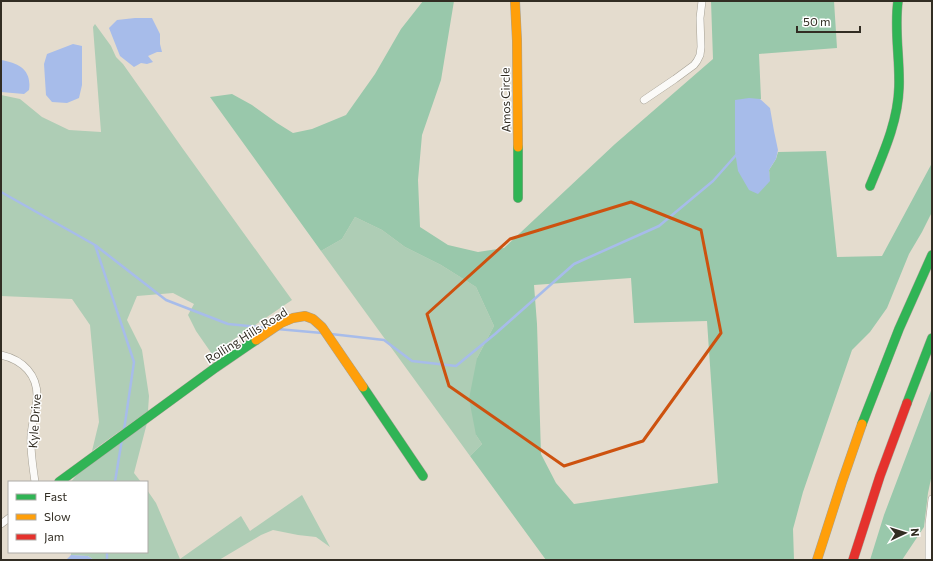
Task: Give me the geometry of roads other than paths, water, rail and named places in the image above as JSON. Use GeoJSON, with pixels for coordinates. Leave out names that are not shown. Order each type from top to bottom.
{"type":"FeatureCollection","features":[{"type":"Feature","properties":{"kind":"main road","name":"Amos Circle"},"geometry":{"type":"LineString","coordinates":[[515,1],[517,41],[518,198]]}},
{"type":"Feature","properties":{"kind":"main road"},"geometry":{"type":"LineString","coordinates":[[870,186],[892,130],[898,101],[899,73],[896,12],[898,1]]}},
{"type":"Feature","properties":{"kind":"main road"},"geometry":{"type":"LineString","coordinates":[[817,560],[861,425],[896,336],[932,255]]}},
{"type":"Feature","properties":{"kind":"main road","name":"Rolling Hills Road"},"geometry":{"type":"LineString","coordinates":[[60,481],[221,364],[281,323],[291,318],[300,316],[313,319],[320,326],[343,357],[423,476]]}},
{"type":"Feature","properties":{"kind":"main road"},"geometry":{"type":"LineString","coordinates":[[853,560],[863,523],[900,418],[932,338]]}},
{"type":"Feature","properties":{"kind":"street"},"geometry":{"type":"LineString","coordinates":[[644,100],[675,79],[697,61],[700,55],[701,47],[700,18],[702,1]]}},
{"type":"Feature","properties":{"kind":"street","name":"Kyle Drive"},"geometry":{"type":"LineString","coordinates":[[1,355],[8,356],[22,363],[29,370],[35,383],[37,398],[31,435],[31,452],[36,481]]}},
{"type":"Feature","properties":{"kind":"street"},"geometry":{"type":"LineString","coordinates":[[929,560],[929,524],[932,499]]}},
{"type":"Feature","properties":{"kind":"water"},"geometry":{"type":"Polygon","coordinates":[[[152,18],[160,34],[162,52],[157,52],[148,56],[153,62],[147,64],[141,63],[134,67],[120,56],[109,28],[117,20],[152,18]]]}},
{"type":"Feature","properties":{"kind":"water"},"geometry":{"type":"Polygon","coordinates":[[[73,44],[82,46],[82,85],[79,98],[67,103],[52,102],[46,95],[44,64],[47,54],[73,44]]]}},
{"type":"Feature","properties":{"kind":"water"},"geometry":{"type":"Polygon","coordinates":[[[1,60],[19,66],[26,73],[28,77],[29,90],[24,94],[1,92],[1,60]]]}},
{"type":"Feature","properties":{"kind":"water"},"geometry":{"type":"Polygon","coordinates":[[[749,98],[760,99],[770,108],[778,150],[776,159],[769,170],[770,181],[758,194],[749,190],[738,171],[735,151],[735,100],[749,98]]]}},
{"type":"Feature","properties":{"kind":"water"},"geometry":{"type":"Polygon","coordinates":[[[71,555],[88,556],[94,560],[66,560],[71,555]]]}},
{"type":"Feature","properties":{"kind":"waterway"},"geometry":{"type":"LineString","coordinates":[[331,334],[384,340],[412,361],[456,366],[495,334],[574,264],[659,226],[713,181],[737,154]]}},
{"type":"Feature","properties":{"kind":"waterway"},"geometry":{"type":"LineString","coordinates":[[1,192],[95,245],[134,362],[124,430]]}},
{"type":"Feature","properties":{"kind":"waterway"},"geometry":{"type":"LineString","coordinates":[[95,245],[166,300],[228,324],[268,328]]}},
{"type":"Feature","properties":{"kind":"waterway"},"geometry":{"type":"LineString","coordinates":[[277,329],[322,333]]}},
{"type":"Feature","properties":{"kind":"waterway"},"geometry":{"type":"LineString","coordinates":[[115,481],[122,439]]}},
{"type":"Feature","properties":{"kind":"waterway"},"geometry":{"type":"LineString","coordinates":[[107,553],[107,560]]}}]}
